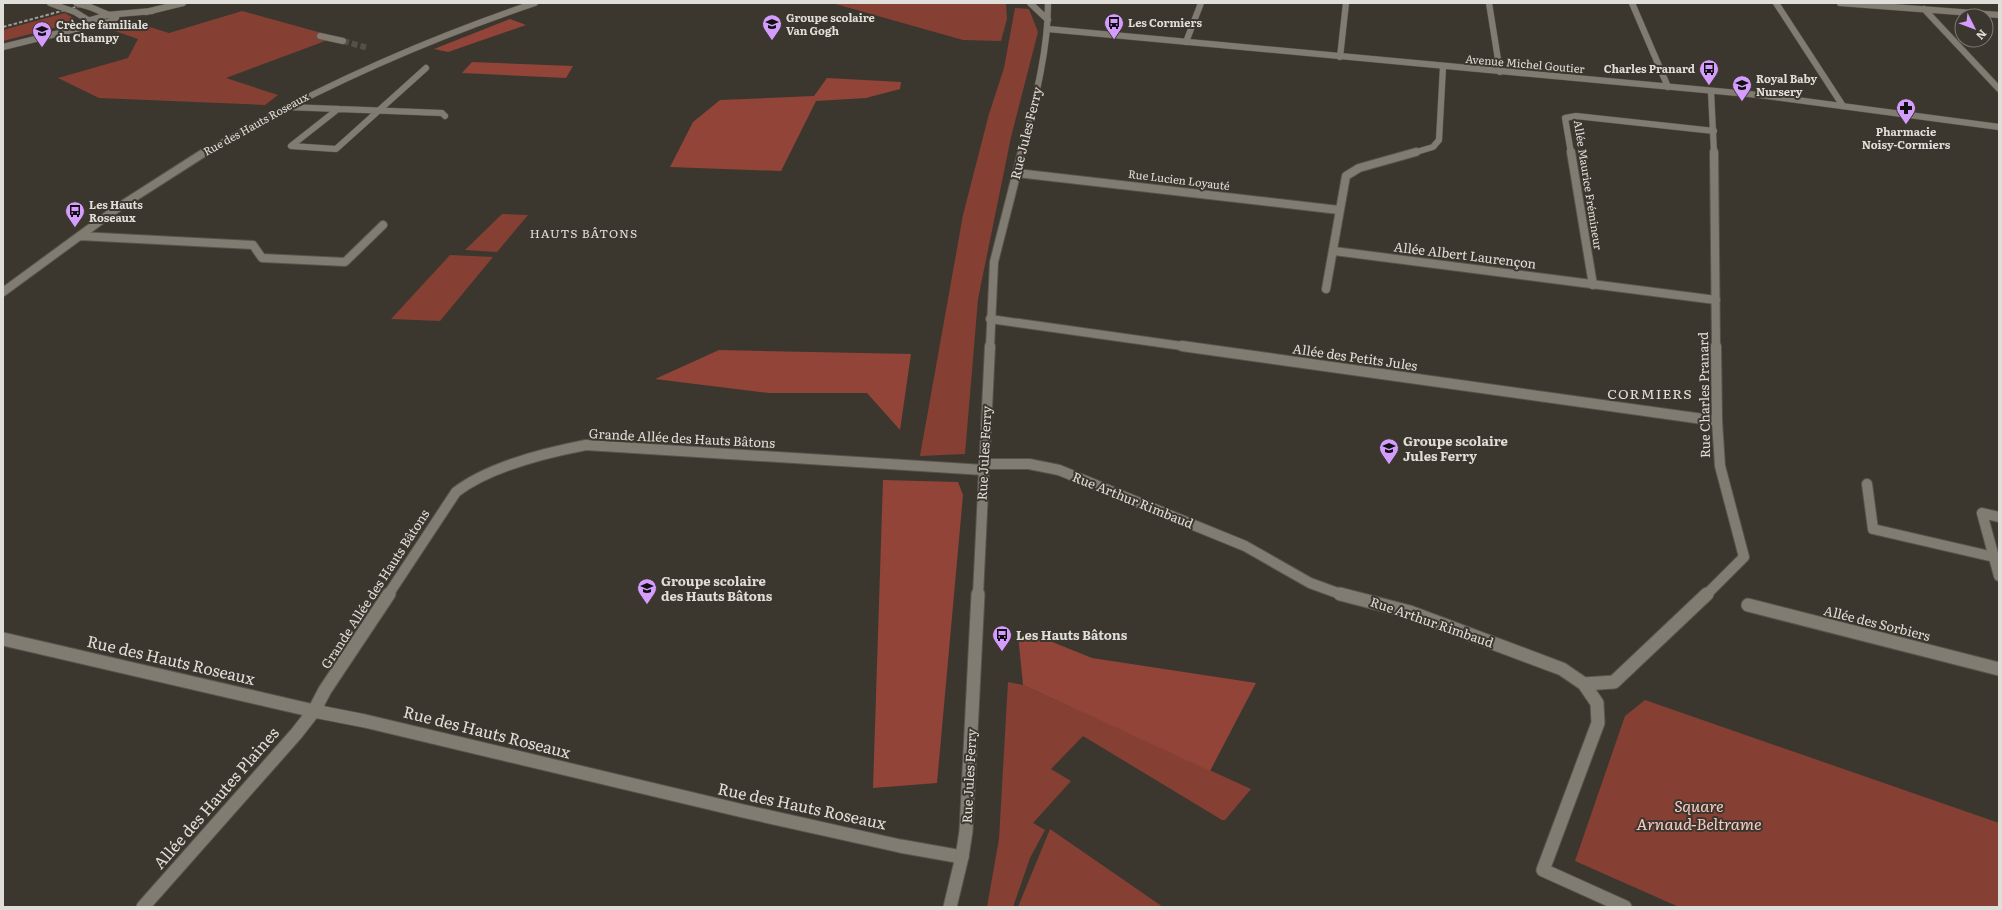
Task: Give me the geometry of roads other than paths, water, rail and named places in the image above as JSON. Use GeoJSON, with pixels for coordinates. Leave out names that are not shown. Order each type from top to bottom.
{"type":"FeatureCollection","features":[{"type":"Feature","properties":{"kind":"street"},"geometry":{"type":"LineString","coordinates":[[50,3],[76,12],[97,24]]}},
{"type":"Feature","properties":{"kind":"street"},"geometry":{"type":"LineString","coordinates":[[76,3],[90,7],[111,17]]}},
{"type":"Feature","properties":{"kind":"street"},"geometry":{"type":"LineString","coordinates":[[3,44],[53,32],[88,20],[152,11],[183,3]]}},
{"type":"Feature","properties":{"kind":"street","name":"Rue des Hauts Roseaux"},"geometry":{"type":"LineString","coordinates":[[3,292],[139,193],[190,160],[285,106],[395,55],[496,16],[535,3]]}},
{"type":"Feature","properties":{"kind":"street"},"geometry":{"type":"LineString","coordinates":[[1030,3],[1048,25]]}},
{"type":"Feature","properties":{"kind":"street","name":"Rue Jules Ferry"},"geometry":{"type":"LineString","coordinates":[[950,907],[962,857],[966,831],[994,262],[1039,82],[1048,25],[1048,3]]}},
{"type":"Feature","properties":{"kind":"street"},"geometry":{"type":"LineString","coordinates":[[1186,42],[1201,3]]}},
{"type":"Feature","properties":{"kind":"street"},"geometry":{"type":"LineString","coordinates":[[1340,57],[1346,3]]}},
{"type":"Feature","properties":{"kind":"street"},"geometry":{"type":"LineString","coordinates":[[1489,3],[1500,72]]}},
{"type":"Feature","properties":{"kind":"street"},"geometry":{"type":"LineString","coordinates":[[1632,3],[1668,87]]}},
{"type":"Feature","properties":{"kind":"street"},"geometry":{"type":"LineString","coordinates":[[1776,3],[1843,106]]}},
{"type":"Feature","properties":{"kind":"street"},"geometry":{"type":"LineString","coordinates":[[1840,3],[1999,15]]}},
{"type":"Feature","properties":{"kind":"street"},"geometry":{"type":"LineString","coordinates":[[1924,9],[1999,89]]}},
{"type":"Feature","properties":{"kind":"street"},"geometry":{"type":"LineString","coordinates":[[3,47],[97,24],[111,17]]}},
{"type":"Feature","properties":{"kind":"street","name":"Avenue Michel Goutier"},"geometry":{"type":"LineString","coordinates":[[1048,25],[1186,42],[1443,67],[1711,90],[1999,127]]}},
{"type":"Feature","properties":{"kind":"street"},"geometry":{"type":"LineString","coordinates":[[320,36],[343,42]]}},
{"type":"Feature","properties":{"kind":"street"},"geometry":{"type":"LineString","coordinates":[[1326,289],[1334,251],[1339,210],[1346,176],[1360,168],[1433,147],[1439,140],[1443,67]]}},
{"type":"Feature","properties":{"kind":"street"},"geometry":{"type":"LineString","coordinates":[[338,109],[291,146],[336,148],[380,111],[426,68]]}},
{"type":"Feature","properties":{"kind":"street","name":"Rue Charles Pranard"},"geometry":{"type":"LineString","coordinates":[[1584,684],[1614,682],[1668,632],[1744,557],[1720,466],[1717,421],[1714,131],[1711,90]]}},
{"type":"Feature","properties":{"kind":"street"},"geometry":{"type":"LineString","coordinates":[[285,106],[442,114],[445,116]]}},
{"type":"Feature","properties":{"kind":"street","name":"Allée Maurice Frémineur"},"geometry":{"type":"LineString","coordinates":[[1593,285],[1565,118],[1576,116],[1714,131]]}},
{"type":"Feature","properties":{"kind":"street","name":"Rue Lucien Loyauté"},"geometry":{"type":"LineString","coordinates":[[1017,173],[1339,210]]}},
{"type":"Feature","properties":{"kind":"street"},"geometry":{"type":"LineString","coordinates":[[80,236],[253,245],[262,258],[345,262],[383,225]]}},
{"type":"Feature","properties":{"kind":"street","name":"Allée Albert Laurençon"},"geometry":{"type":"LineString","coordinates":[[1334,251],[1716,300]]}},
{"type":"Feature","properties":{"kind":"street","name":"Allée des Petits Jules"},"geometry":{"type":"LineString","coordinates":[[990,319],[1717,421]]}},
{"type":"Feature","properties":{"kind":"street","name":"Grande Allée des Hauts Bâtons"},"geometry":{"type":"LineString","coordinates":[[314,711],[325,690],[456,492],[464,486],[481,478],[530,459],[565,448],[586,445],[984,467]]}},
{"type":"Feature","properties":{"kind":"street","name":"Rue Arthur Rimbaud"},"geometry":{"type":"LineString","coordinates":[[984,467],[1029,464],[1059,470],[1245,546],[1278,566],[1310,582],[1341,594],[1410,612],[1562,669],[1584,684],[1597,703],[1598,723],[1543,870],[1625,907]]}},
{"type":"Feature","properties":{"kind":"street"},"geometry":{"type":"LineString","coordinates":[[1867,484],[1873,529],[1994,557]]}},
{"type":"Feature","properties":{"kind":"street"},"geometry":{"type":"LineString","coordinates":[[1999,517],[1982,513],[1999,576]]}},
{"type":"Feature","properties":{"kind":"street","name":"Allée des Sorbiers"},"geometry":{"type":"LineString","coordinates":[[1748,605],[1999,669]]}},
{"type":"Feature","properties":{"kind":"street","name":"Rue des Hauts Roseaux"},"geometry":{"type":"LineString","coordinates":[[3,639],[314,711],[366,721],[750,813],[888,843],[916,851],[962,857]]}},
{"type":"Feature","properties":{"kind":"street","name":"Allée des Hautes Plaines"},"geometry":{"type":"LineString","coordinates":[[143,907],[252,785],[314,711]]}},
{"type":"Feature","properties":{"kind":"tunnel"},"geometry":{"type":"LineString","coordinates":[[343,41],[368,48]]}},
{"type":"Feature","properties":{"kind":"railway"},"geometry":{"type":"LineString","coordinates":[[3,27],[91,3]]}},
{"type":"Feature","properties":{"kind":"place","name":"Les Cormiers"},"geometry":{"type":"Point","coordinates":[1114,40]}},
{"type":"Feature","properties":{"kind":"place","name":"Groupe scolaire Van Gogh"},"geometry":{"type":"Point","coordinates":[772,41]}},
{"type":"Feature","properties":{"kind":"place","name":"Crèche familiale du Champy"},"geometry":{"type":"Point","coordinates":[42,48]}},
{"type":"Feature","properties":{"kind":"place","name":"Charles Pranard"},"geometry":{"type":"Point","coordinates":[1709,86]}},
{"type":"Feature","properties":{"kind":"place","name":"Royal Baby Nursery"},"geometry":{"type":"Point","coordinates":[1742,102]}},
{"type":"Feature","properties":{"kind":"place","name":"Pharmacie Noisy-Cormiers"},"geometry":{"type":"Point","coordinates":[1906,125]}},
{"type":"Feature","properties":{"kind":"place","name":"Les Hauts Roseaux"},"geometry":{"type":"Point","coordinates":[75,228]}},
{"type":"Feature","properties":{"kind":"place","name":"Groupe scolaire Jules Ferry"},"geometry":{"type":"Point","coordinates":[1389,465]}},
{"type":"Feature","properties":{"kind":"place","name":"Groupe scolaire des Hauts Bâtons"},"geometry":{"type":"Point","coordinates":[647,605]}},
{"type":"Feature","properties":{"kind":"place","name":"Les Hauts Bâtons"},"geometry":{"type":"Point","coordinates":[1002,652]}},
{"type":"Feature","properties":{"kind":"district","name":"HAUTS BÂTONS"},"geometry":{"type":"Point","coordinates":[584,234]}},
{"type":"Feature","properties":{"kind":"district","name":"CORMIERS"},"geometry":{"type":"Point","coordinates":[1650,394]}},
{"type":"Feature","properties":{"kind":"park label","name":"Square Arnaud-Beltrame"},"geometry":{"type":"Point","coordinates":[1699,815]}}]}
